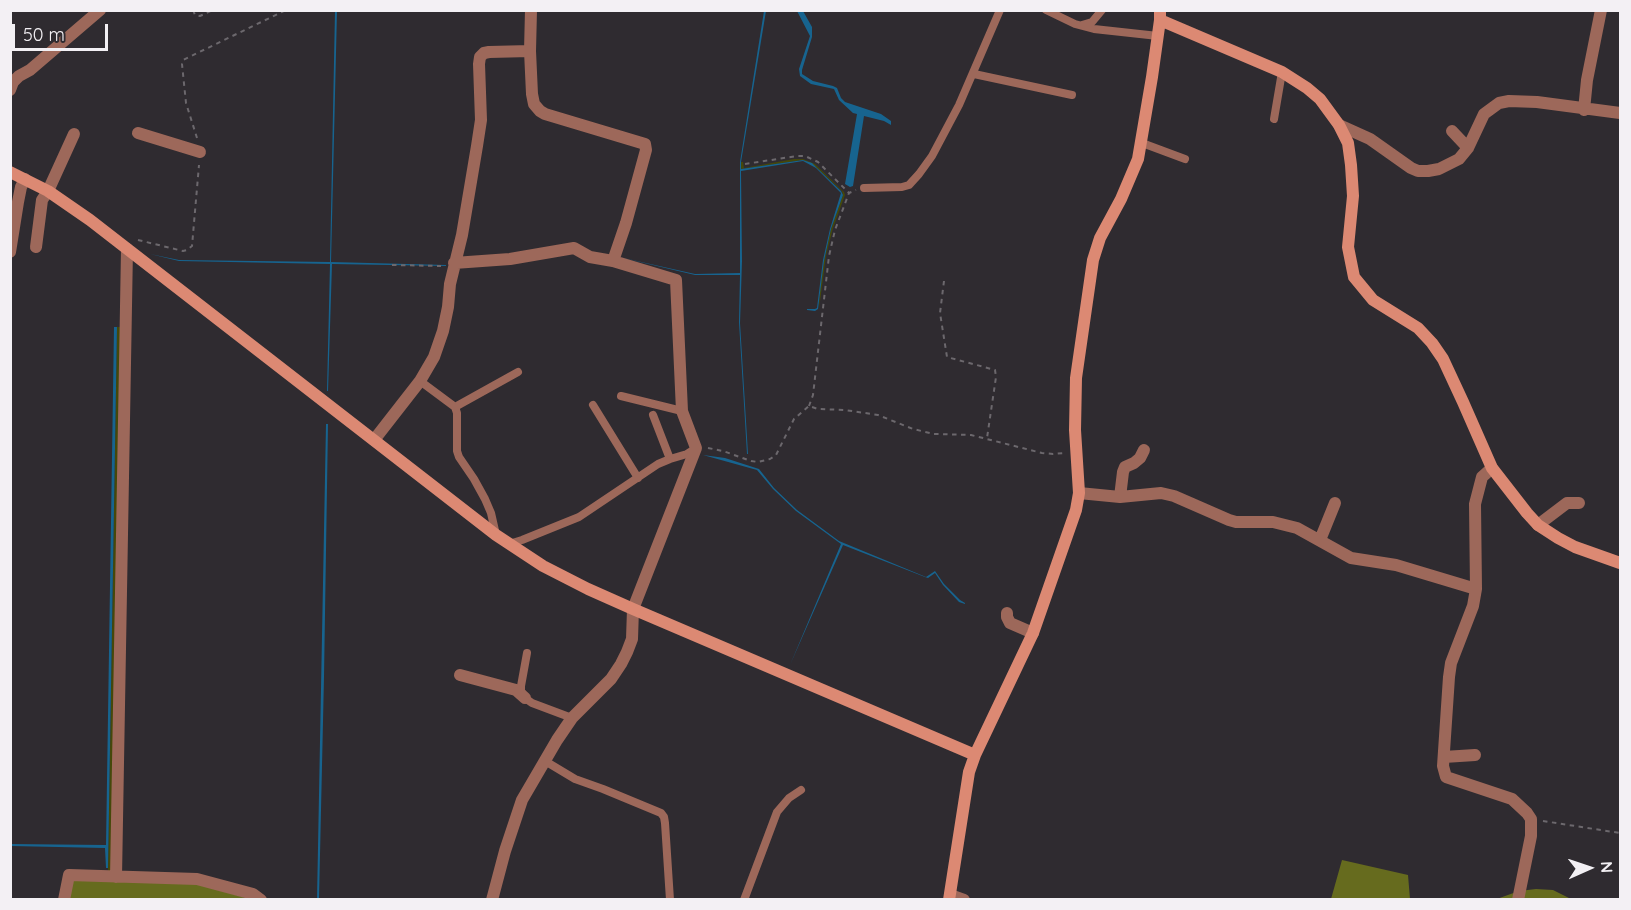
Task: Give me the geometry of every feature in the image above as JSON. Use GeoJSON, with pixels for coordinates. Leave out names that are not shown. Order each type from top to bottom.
{"type":"FeatureCollection","features":[{"type":"Feature","properties":{"kind":"street"},"geometry":{"type":"LineString","coordinates":[[10,90],[13,82],[19,76],[30,70],[100,10]]}},
{"type":"Feature","properties":{"kind":"street"},"geometry":{"type":"LineString","coordinates":[[531,10],[530,51],[534,104],[544,114],[645,144],[646,150],[613,261]]}},
{"type":"Feature","properties":{"kind":"street"},"geometry":{"type":"LineString","coordinates":[[1584,110],[1587,80],[1601,10]]}},
{"type":"Feature","properties":{"kind":"street"},"geometry":{"type":"LineString","coordinates":[[964,900],[949,897],[966,786],[975,755],[1033,633],[1071,526],[1079,493],[1075,430],[1076,378],[1093,260],[1100,238],[1138,159],[1160,15],[1282,72],[1320,99],[1339,125],[1348,143],[1353,196],[1348,247],[1354,277],[1374,300],[1418,328],[1438,351],[1492,468],[1538,525],[1575,547],[1620,563]]}},
{"type":"Feature","properties":{"kind":"street"},"geometry":{"type":"LineString","coordinates":[[374,440],[420,381],[434,357],[443,331],[448,307],[450,265],[462,235],[481,120],[480,57],[489,52],[530,51]]}},
{"type":"Feature","properties":{"kind":"street"},"geometry":{"type":"LineString","coordinates":[[1339,125],[1370,139],[1411,168],[1428,171],[1459,159],[1468,148],[1484,114],[1499,103],[1537,102],[1620,113]]}},
{"type":"Feature","properties":{"kind":"street"},"geometry":{"type":"LineString","coordinates":[[1452,131],[1468,148]]}},
{"type":"Feature","properties":{"kind":"street"},"geometry":{"type":"LineString","coordinates":[[138,133],[200,152]]}},
{"type":"Feature","properties":{"kind":"street"},"geometry":{"type":"LineString","coordinates":[[36,247],[42,200],[74,134]]}},
{"type":"Feature","properties":{"kind":"street"},"geometry":{"type":"LineString","coordinates":[[19,176],[48,191],[90,220],[496,535],[543,566],[633,609],[975,755]]}},
{"type":"Feature","properties":{"kind":"street"},"geometry":{"type":"LineString","coordinates":[[10,252],[21,187],[19,176]]}},
{"type":"Feature","properties":{"kind":"street"},"geometry":{"type":"LineString","coordinates":[[450,265],[518,258],[574,248],[591,257],[613,261],[676,280],[682,411],[696,448],[633,609],[632,639],[621,664],[611,679],[572,718],[522,800],[513,821],[492,900]]}},
{"type":"Feature","properties":{"kind":"street"},"geometry":{"type":"LineString","coordinates":[[116,877],[127,249]]}},
{"type":"Feature","properties":{"kind":"street"},"geometry":{"type":"LineString","coordinates":[[1120,497],[1122,472],[1125,467],[1140,458],[1144,450]]}},
{"type":"Feature","properties":{"kind":"street"},"geometry":{"type":"LineString","coordinates":[[1492,468],[1482,477],[1475,504],[1476,589],[1473,606],[1451,663],[1443,766],[1446,777],[1512,799],[1531,819],[1531,836],[1518,900]]}},
{"type":"Feature","properties":{"kind":"street"},"geometry":{"type":"LineString","coordinates":[[1079,493],[1120,497],[1161,493],[1174,496],[1236,522],[1273,522],[1296,528],[1351,558],[1396,565],[1476,589]]}},
{"type":"Feature","properties":{"kind":"street"},"geometry":{"type":"LineString","coordinates":[[1320,540],[1335,502]]}},
{"type":"Feature","properties":{"kind":"street"},"geometry":{"type":"LineString","coordinates":[[1538,525],[1567,503],[1579,503]]}},
{"type":"Feature","properties":{"kind":"street"},"geometry":{"type":"LineString","coordinates":[[1007,613],[1010,623],[1033,633]]}},
{"type":"Feature","properties":{"kind":"street"},"geometry":{"type":"LineString","coordinates":[[460,675],[516,690],[525,698]]}},
{"type":"Feature","properties":{"kind":"street"},"geometry":{"type":"LineString","coordinates":[[1444,757],[1475,755]]}},
{"type":"Feature","properties":{"kind":"street"},"geometry":{"type":"LineString","coordinates":[[64,900],[69,875],[197,879],[253,894],[261,900]]}},
{"type":"Feature","properties":{"kind":"lane"},"geometry":{"type":"LineString","coordinates":[[864,188],[902,187],[912,182],[932,156],[974,74],[1000,10]]}},
{"type":"Feature","properties":{"kind":"lane"},"geometry":{"type":"LineString","coordinates":[[1046,10],[1082,25],[1158,36]]}},
{"type":"Feature","properties":{"kind":"lane"},"geometry":{"type":"LineString","coordinates":[[1082,25],[1092,22],[1102,10]]}},
{"type":"Feature","properties":{"kind":"lane"},"geometry":{"type":"LineString","coordinates":[[1274,119],[1282,72]]}},
{"type":"Feature","properties":{"kind":"lane"},"geometry":{"type":"LineString","coordinates":[[974,74],[1072,95]]}},
{"type":"Feature","properties":{"kind":"lane"},"geometry":{"type":"LineString","coordinates":[[1142,143],[1185,159]]}},
{"type":"Feature","properties":{"kind":"lane"},"geometry":{"type":"LineString","coordinates":[[455,407],[518,372]]}},
{"type":"Feature","properties":{"kind":"lane"},"geometry":{"type":"LineString","coordinates":[[420,381],[455,407],[457,451],[485,499],[496,535]]}},
{"type":"Feature","properties":{"kind":"lane"},"geometry":{"type":"LineString","coordinates":[[621,396],[682,411]]}},
{"type":"Feature","properties":{"kind":"lane"},"geometry":{"type":"LineString","coordinates":[[593,405],[638,478]]}},
{"type":"Feature","properties":{"kind":"lane"},"geometry":{"type":"LineString","coordinates":[[653,415],[670,459]]}},
{"type":"Feature","properties":{"kind":"lane"},"geometry":{"type":"LineString","coordinates":[[509,544],[579,517],[658,464],[687,454],[696,448]]}},
{"type":"Feature","properties":{"kind":"lane"},"geometry":{"type":"LineString","coordinates":[[527,653],[521,686],[525,698],[532,703],[572,718]]}},
{"type":"Feature","properties":{"kind":"lane"},"geometry":{"type":"LineString","coordinates":[[545,761],[575,779],[661,813],[665,823],[670,900]]}},
{"type":"Feature","properties":{"kind":"lane"},"geometry":{"type":"LineString","coordinates":[[744,900],[777,812],[789,798],[801,790]]}},
{"type":"Feature","properties":{"kind":"path"},"geometry":{"type":"LineString","coordinates":[[193,10],[195,15],[200,16],[213,10]]}},
{"type":"Feature","properties":{"kind":"path"},"geometry":{"type":"LineString","coordinates":[[745,164],[805,156],[818,162],[849,193]]}},
{"type":"Feature","properties":{"kind":"path"},"geometry":{"type":"LineString","coordinates":[[696,448],[715,449],[751,461],[770,459],[776,455],[794,419],[809,406],[816,373],[828,262],[836,230],[849,193],[864,188]]}},
{"type":"Feature","properties":{"kind":"path"},"geometry":{"type":"LineString","coordinates":[[393,266],[450,265]]}},
{"type":"Feature","properties":{"kind":"path"},"geometry":{"type":"LineString","coordinates":[[944,281],[940,313],[947,357],[995,370],[987,439]]}},
{"type":"Feature","properties":{"kind":"path"},"geometry":{"type":"LineString","coordinates":[[809,406],[818,409],[878,415],[913,429],[934,434],[971,435],[1047,454],[1077,450]]}},
{"type":"Feature","properties":{"kind":"path"},"geometry":{"type":"LineString","coordinates":[[1531,819],[1620,833]]}},
{"type":"Feature","properties":{"kind":"shaded area"},"geometry":{"type":"Polygon","coordinates":[[[803,159],[815,164],[844,192],[845,195],[826,256],[819,309],[824,261],[831,229],[843,195],[842,191],[817,168],[803,160],[741,169],[741,162],[744,168],[803,159]]]}},
{"type":"Feature","properties":{"kind":"shaded area"},"geometry":{"type":"Polygon","coordinates":[[[117,327],[122,327],[112,870],[108,872],[117,327]]]}},
{"type":"Feature","properties":{"kind":"green space"},"geometry":{"type":"Polygon","coordinates":[[[1342,860],[1408,875],[1410,899],[1331,899],[1342,860]]]}},
{"type":"Feature","properties":{"kind":"green space"},"geometry":{"type":"Polygon","coordinates":[[[71,879],[193,883],[254,900],[68,900],[71,879]]]}},
{"type":"Feature","properties":{"kind":"green space"},"geometry":{"type":"Polygon","coordinates":[[[1553,890],[1571,899],[1494,900],[1519,891],[1553,890]]]}},
{"type":"Feature","properties":{"kind":"water"},"geometry":{"type":"Polygon","coordinates":[[[335,11],[337,11],[331,262],[446,266],[332,264],[327,391],[330,264],[179,261],[150,254],[179,260],[330,262],[335,11]]]}},
{"type":"Feature","properties":{"kind":"water"},"geometry":{"type":"Polygon","coordinates":[[[764,11],[766,11],[741,169],[803,160],[812,163],[843,195],[831,229],[818,309],[807,310],[817,308],[823,260],[830,229],[841,193],[816,168],[803,161],[741,171],[740,323],[747,454],[739,322],[740,275],[695,275],[619,257],[695,274],[740,273],[740,162],[764,11]]]}},
{"type":"Feature","properties":{"kind":"water"},"geometry":{"type":"Polygon","coordinates":[[[797,11],[803,11],[812,27],[812,37],[802,74],[813,81],[837,88],[845,102],[881,114],[891,121],[891,125],[864,116],[853,186],[850,187],[845,184],[857,114],[839,100],[834,89],[811,84],[800,76],[799,69],[810,36],[797,11]]]}},
{"type":"Feature","properties":{"kind":"water"},"geometry":{"type":"Polygon","coordinates":[[[114,327],[117,327],[108,868],[106,868],[105,848],[11,846],[10,844],[106,845],[114,327]]]}},
{"type":"Feature","properties":{"kind":"water"},"geometry":{"type":"Polygon","coordinates":[[[326,424],[328,424],[324,677],[319,899],[317,900],[326,424]]]}},
{"type":"Feature","properties":{"kind":"water"},"geometry":{"type":"Polygon","coordinates":[[[703,455],[725,458],[759,469],[774,488],[797,510],[839,541],[926,577],[935,571],[944,584],[965,604],[959,602],[943,585],[935,573],[928,578],[843,545],[790,665],[841,544],[796,511],[773,489],[757,470],[703,455]]]}}]}
